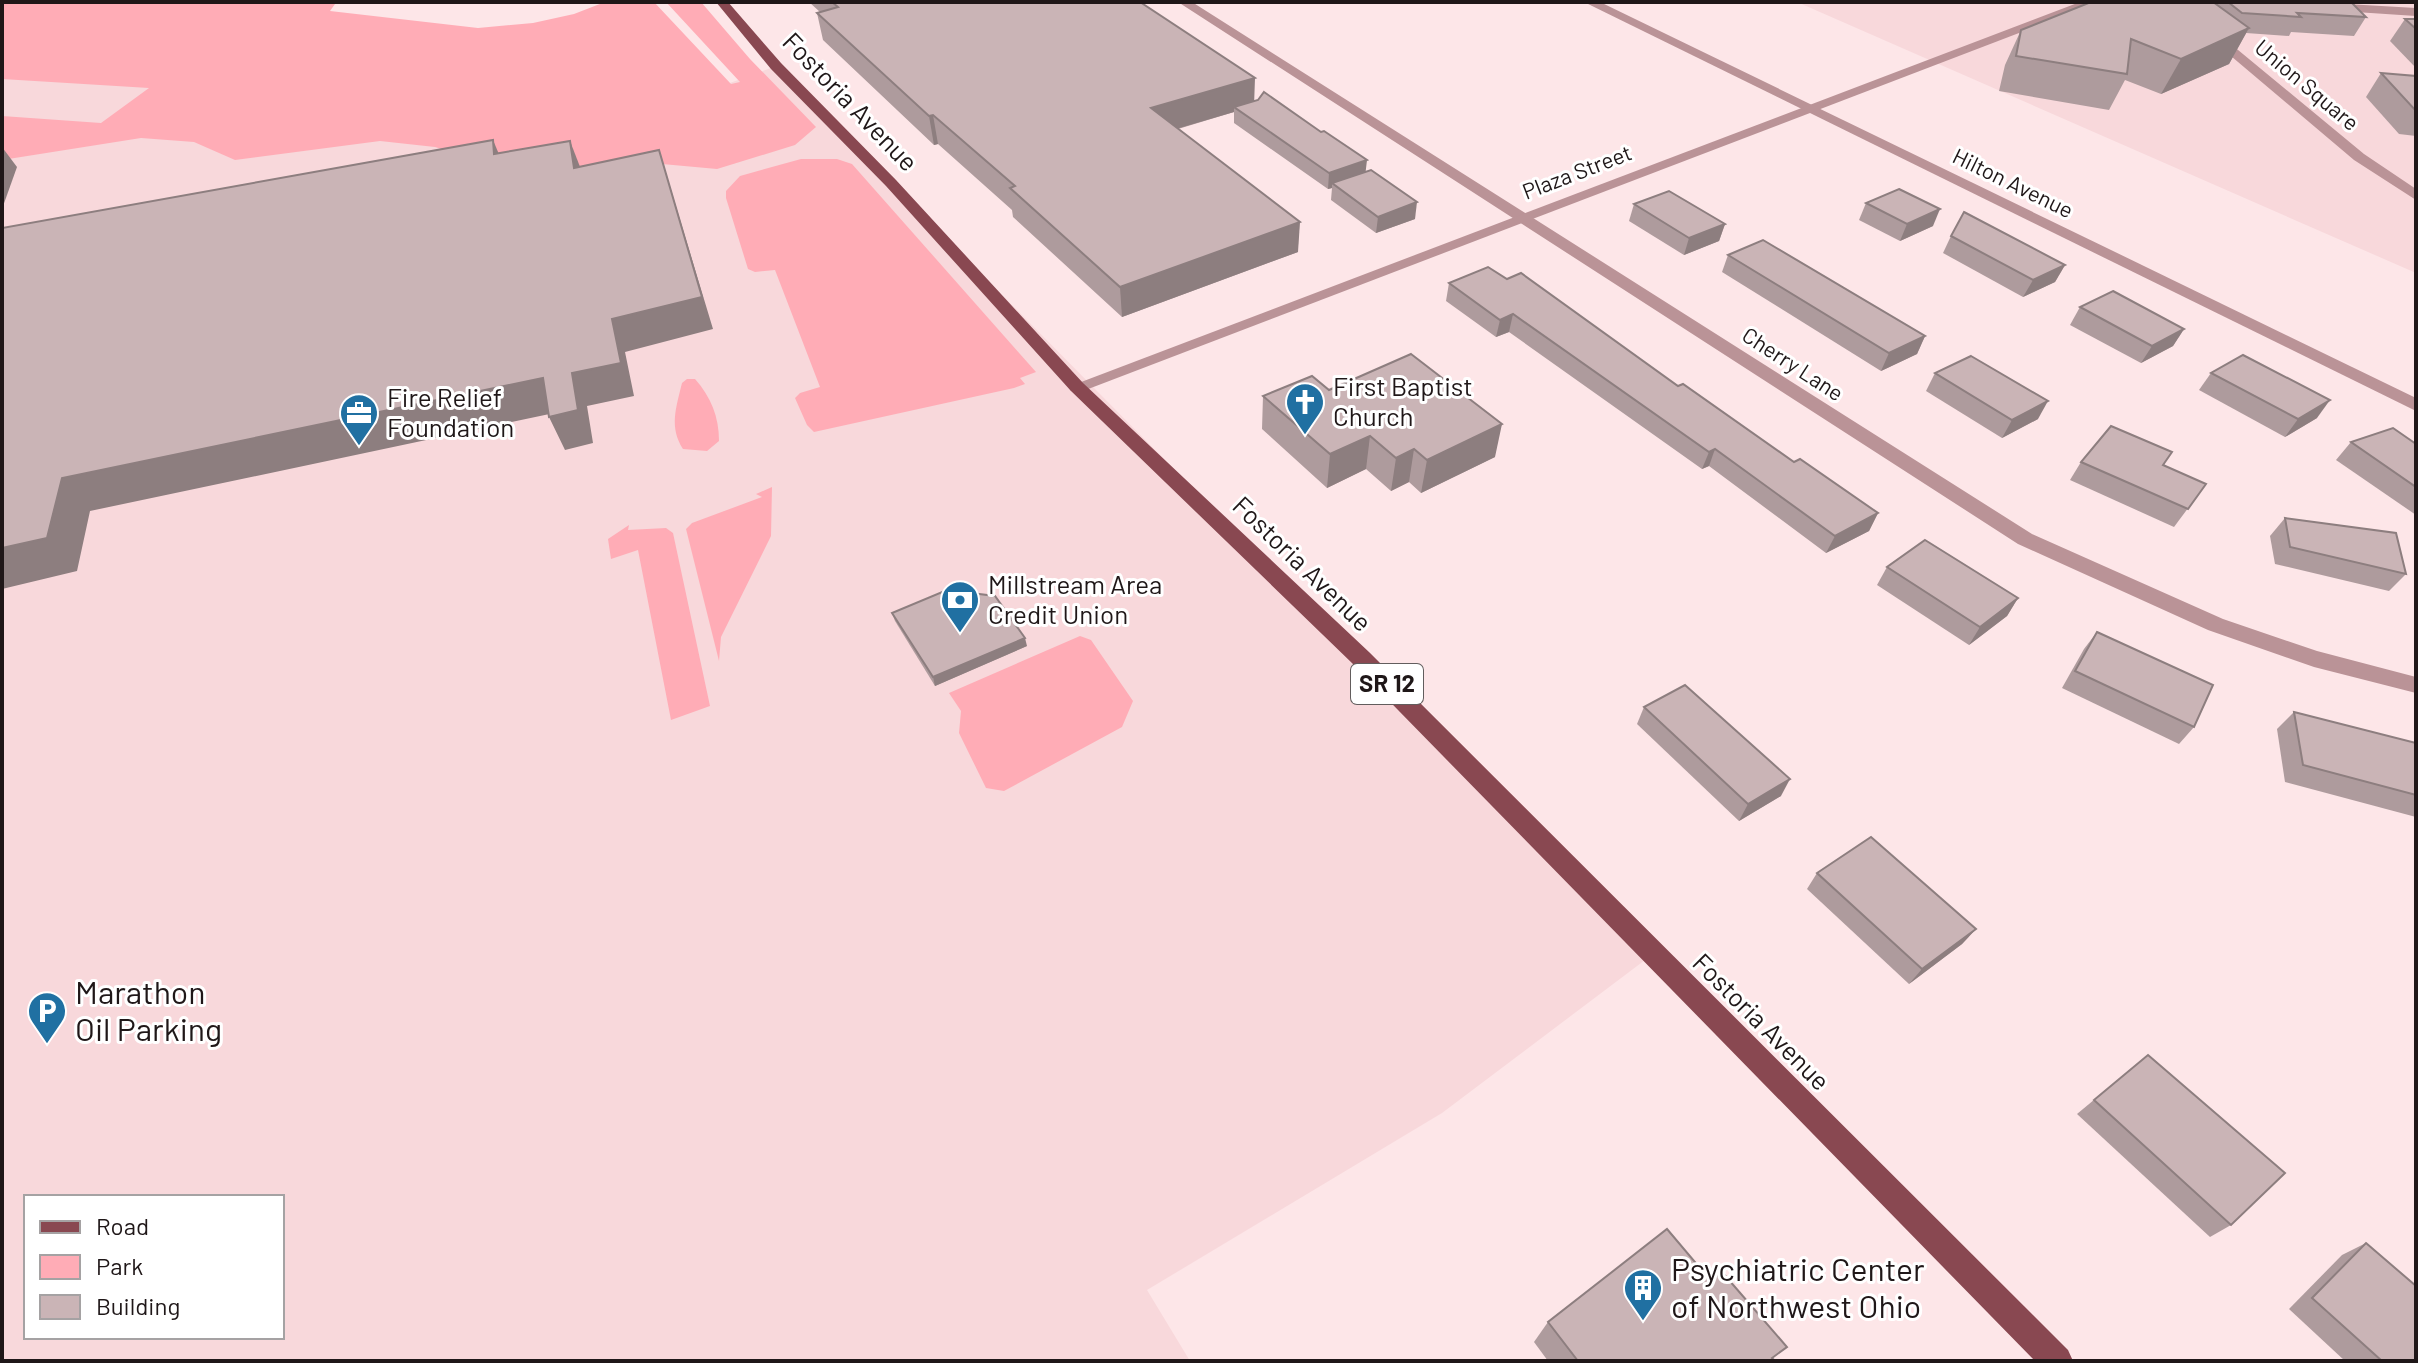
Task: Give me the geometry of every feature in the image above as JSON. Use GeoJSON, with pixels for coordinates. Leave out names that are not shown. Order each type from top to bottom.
{"type":"FeatureCollection","features":[{"type":"Feature","properties":{"kind":"main road","name":"Fostoria Avenue"},"geometry":{"type":"LineString","coordinates":[[722,2],[776,66],[891,183],[1077,387],[1361,658],[2057,1361]]}},
{"type":"Feature","properties":{"kind":"street","name":"Cherry Lane"},"geometry":{"type":"LineString","coordinates":[[1184,2],[2025,539],[2158,603],[2217,626],[2340,666],[2416,685]]}},
{"type":"Feature","properties":{"kind":"street","name":"Hilton Avenue"},"geometry":{"type":"LineString","coordinates":[[1590,2],[2416,405]]}},
{"type":"Feature","properties":{"kind":"street","name":"Plaza Street"},"geometry":{"type":"LineString","coordinates":[[1077,387],[2064,10],[2094,2]]}},
{"type":"Feature","properties":{"kind":"street","name":"Union Square"},"geometry":{"type":"LineString","coordinates":[[2173,2],[2359,157],[2416,196]]}},
{"type":"Feature","properties":{"kind":"street"},"geometry":{"type":"LineString","coordinates":[[2320,6],[2416,12]]}},
{"type":"Feature","properties":{"kind":"shaded area"},"geometry":{"type":"Polygon","coordinates":[[[1797,2],[2416,2],[2416,273],[2096,133],[1797,2]]]}},
{"type":"Feature","properties":{"kind":"shaded area"},"geometry":{"type":"Polygon","coordinates":[[[2,23],[727,84],[776,66],[1653,954],[1442,1113],[1147,1290],[1190,1361],[2,1361],[2,23]]]}},
{"type":"Feature","properties":{"kind":"green space"},"geometry":{"type":"Polygon","coordinates":[[[2,2],[320,2],[335,4],[330,11],[478,28],[533,23],[574,14],[605,2],[654,2],[731,84],[740,82],[666,2],[701,2],[750,59],[816,127],[795,145],[717,169],[651,163],[582,176],[473,158],[435,147],[380,141],[235,160],[194,142],[141,138],[2,160],[2,116],[101,123],[149,88],[2,79],[2,2]]]}},
{"type":"Feature","properties":{"kind":"green space"},"geometry":{"type":"Polygon","coordinates":[[[801,159],[837,159],[852,164],[1036,372],[1020,378],[1025,384],[814,432],[807,425],[795,398],[800,393],[820,387],[775,270],[755,272],[748,269],[726,198],[726,191],[740,176],[801,159]]]}},
{"type":"Feature","properties":{"kind":"green space"},"geometry":{"type":"Polygon","coordinates":[[[695,379],[701,386],[716,416],[719,441],[707,451],[683,449],[676,433],[678,401],[682,383],[695,379]]]}},
{"type":"Feature","properties":{"kind":"green space"},"geometry":{"type":"Polygon","coordinates":[[[772,487],[771,536],[721,637],[719,661],[686,529],[692,523],[762,497],[756,494],[772,487]]]}},
{"type":"Feature","properties":{"kind":"green space"},"geometry":{"type":"Polygon","coordinates":[[[629,525],[628,530],[666,528],[673,533],[710,706],[671,720],[638,550],[611,559],[608,539],[629,525]]]}},
{"type":"Feature","properties":{"kind":"green space"},"geometry":{"type":"Polygon","coordinates":[[[1080,636],[1091,640],[1133,701],[1122,727],[1004,791],[986,788],[959,733],[961,711],[949,693],[1080,636]]]}},
{"type":"Feature","properties":{"kind":"building"},"geometry":{"type":"Polygon","coordinates":[[[832,2],[1140,2],[1255,78],[1151,108],[1300,222],[1120,287],[1010,188],[1015,186],[933,115],[929,116],[817,13],[838,7],[832,2]]]}},
{"type":"Feature","properties":{"kind":"building"},"geometry":{"type":"Polygon","coordinates":[[[2091,2],[2213,2],[2249,28],[2181,59],[2131,39],[2127,74],[2016,56],[2021,30],[2091,2]]]}},
{"type":"Feature","properties":{"kind":"building"},"geometry":{"type":"Polygon","coordinates":[[[2228,2],[2351,2],[2366,17],[2242,13],[2228,2]]]}},
{"type":"Feature","properties":{"kind":"building"},"geometry":{"type":"Polygon","coordinates":[[[2405,19],[2416,19],[2416,29],[2405,19]]]}},
{"type":"Feature","properties":{"kind":"building"},"geometry":{"type":"Polygon","coordinates":[[[2381,73],[2416,76],[2416,111],[2381,73]]]}},
{"type":"Feature","properties":{"kind":"building"},"geometry":{"type":"Polygon","coordinates":[[[1264,92],[1367,160],[1329,173],[1234,107],[1258,100],[1264,92]]]}},
{"type":"Feature","properties":{"kind":"building"},"geometry":{"type":"Polygon","coordinates":[[[493,140],[494,154],[570,141],[574,168],[659,150],[702,297],[612,319],[621,363],[572,373],[578,410],[549,417],[543,378],[62,478],[47,538],[2,548],[2,228],[493,140]]]}},
{"type":"Feature","properties":{"kind":"building"},"geometry":{"type":"Polygon","coordinates":[[[1371,170],[1417,202],[1378,217],[1332,183],[1371,170]]]}},
{"type":"Feature","properties":{"kind":"building"},"geometry":{"type":"Polygon","coordinates":[[[1899,189],[1940,209],[1907,224],[1866,203],[1899,189]]]}},
{"type":"Feature","properties":{"kind":"building"},"geometry":{"type":"Polygon","coordinates":[[[1669,191],[1725,224],[1689,238],[1634,204],[1669,191]]]}},
{"type":"Feature","properties":{"kind":"building"},"geometry":{"type":"Polygon","coordinates":[[[1964,212],[2065,265],[2033,280],[1951,236],[1964,212]]]}},
{"type":"Feature","properties":{"kind":"building"},"geometry":{"type":"Polygon","coordinates":[[[1763,240],[1925,336],[1889,353],[1728,255],[1763,240]]]}},
{"type":"Feature","properties":{"kind":"building"},"geometry":{"type":"Polygon","coordinates":[[[1488,267],[1507,279],[1521,273],[1678,386],[1683,384],[1794,462],[1800,459],[1878,513],[1835,536],[1715,449],[1709,452],[1513,314],[1500,320],[1449,283],[1488,267]]]}},
{"type":"Feature","properties":{"kind":"building"},"geometry":{"type":"Polygon","coordinates":[[[2113,291],[2184,329],[2152,346],[2080,307],[2113,291]]]}},
{"type":"Feature","properties":{"kind":"building"},"geometry":{"type":"Polygon","coordinates":[[[1411,354],[1502,424],[1427,460],[1414,449],[1396,458],[1370,436],[1330,454],[1263,396],[1312,376],[1329,390],[1411,354]]]}},
{"type":"Feature","properties":{"kind":"building"},"geometry":{"type":"Polygon","coordinates":[[[2243,355],[2330,400],[2298,419],[2211,373],[2243,355]]]}},
{"type":"Feature","properties":{"kind":"building"},"geometry":{"type":"Polygon","coordinates":[[[1971,356],[2048,401],[2012,420],[1935,373],[1971,356]]]}},
{"type":"Feature","properties":{"kind":"building"},"geometry":{"type":"Polygon","coordinates":[[[2111,426],[2172,452],[2163,465],[2206,484],[2188,509],[2081,462],[2111,426]]]}},
{"type":"Feature","properties":{"kind":"building"},"geometry":{"type":"Polygon","coordinates":[[[2393,428],[2416,444],[2416,487],[2351,442],[2393,428]]]}},
{"type":"Feature","properties":{"kind":"building"},"geometry":{"type":"Polygon","coordinates":[[[2285,518],[2396,533],[2406,574],[2290,547],[2285,518]]]}},
{"type":"Feature","properties":{"kind":"building"},"geometry":{"type":"Polygon","coordinates":[[[1925,540],[2018,598],[1980,627],[1887,567],[1925,540]]]}},
{"type":"Feature","properties":{"kind":"building","name":"Millstream Area Credit Union"},"geometry":{"type":"Polygon","coordinates":[[[947,590],[995,596],[1025,638],[933,677],[892,613],[947,590]]]}},
{"type":"Feature","properties":{"kind":"building"},"geometry":{"type":"Polygon","coordinates":[[[2097,632],[2213,685],[2194,727],[2075,671],[2097,632]]]}},
{"type":"Feature","properties":{"kind":"building"},"geometry":{"type":"Polygon","coordinates":[[[1685,685],[1790,779],[1748,804],[1644,707],[1685,685]]]}},
{"type":"Feature","properties":{"kind":"building"},"geometry":{"type":"Polygon","coordinates":[[[2294,712],[2416,743],[2416,795],[2303,765],[2294,712]]]}},
{"type":"Feature","properties":{"kind":"building"},"geometry":{"type":"Polygon","coordinates":[[[1871,837],[1976,929],[1922,969],[1817,873],[1871,837]]]}},
{"type":"Feature","properties":{"kind":"building"},"geometry":{"type":"Polygon","coordinates":[[[2148,1055],[2285,1173],[2231,1225],[2094,1100],[2148,1055]]]}},
{"type":"Feature","properties":{"kind":"building","name":"Psychiatric Center of Northwest Ohio"},"geometry":{"type":"Polygon","coordinates":[[[1667,1229],[1711,1281],[1722,1272],[1787,1347],[1772,1358],[1775,1361],[1578,1361],[1548,1322],[1667,1229]]]}},
{"type":"Feature","properties":{"kind":"building"},"geometry":{"type":"Polygon","coordinates":[[[2366,1243],[2416,1286],[2416,1361],[2382,1361],[2312,1298],[2366,1243]]]}},
{"type":"Feature","properties":{"kind":"place","name":"First Baptist Church"},"geometry":{"type":"Point","coordinates":[1305,436]}},
{"type":"Feature","properties":{"kind":"place","name":"Fire Relief Foundation"},"geometry":{"type":"Point","coordinates":[359,447]}},
{"type":"Feature","properties":{"kind":"place","name":"Millstream Area Credit Union"},"geometry":{"type":"Point","coordinates":[960,634]}},
{"type":"Feature","properties":{"kind":"place","name":"Marathon Oil Parking"},"geometry":{"type":"Point","coordinates":[47,1045]}},
{"type":"Feature","properties":{"kind":"place","name":"Psychiatric Center of Northwest Ohio"},"geometry":{"type":"Point","coordinates":[1643,1322]}}]}
